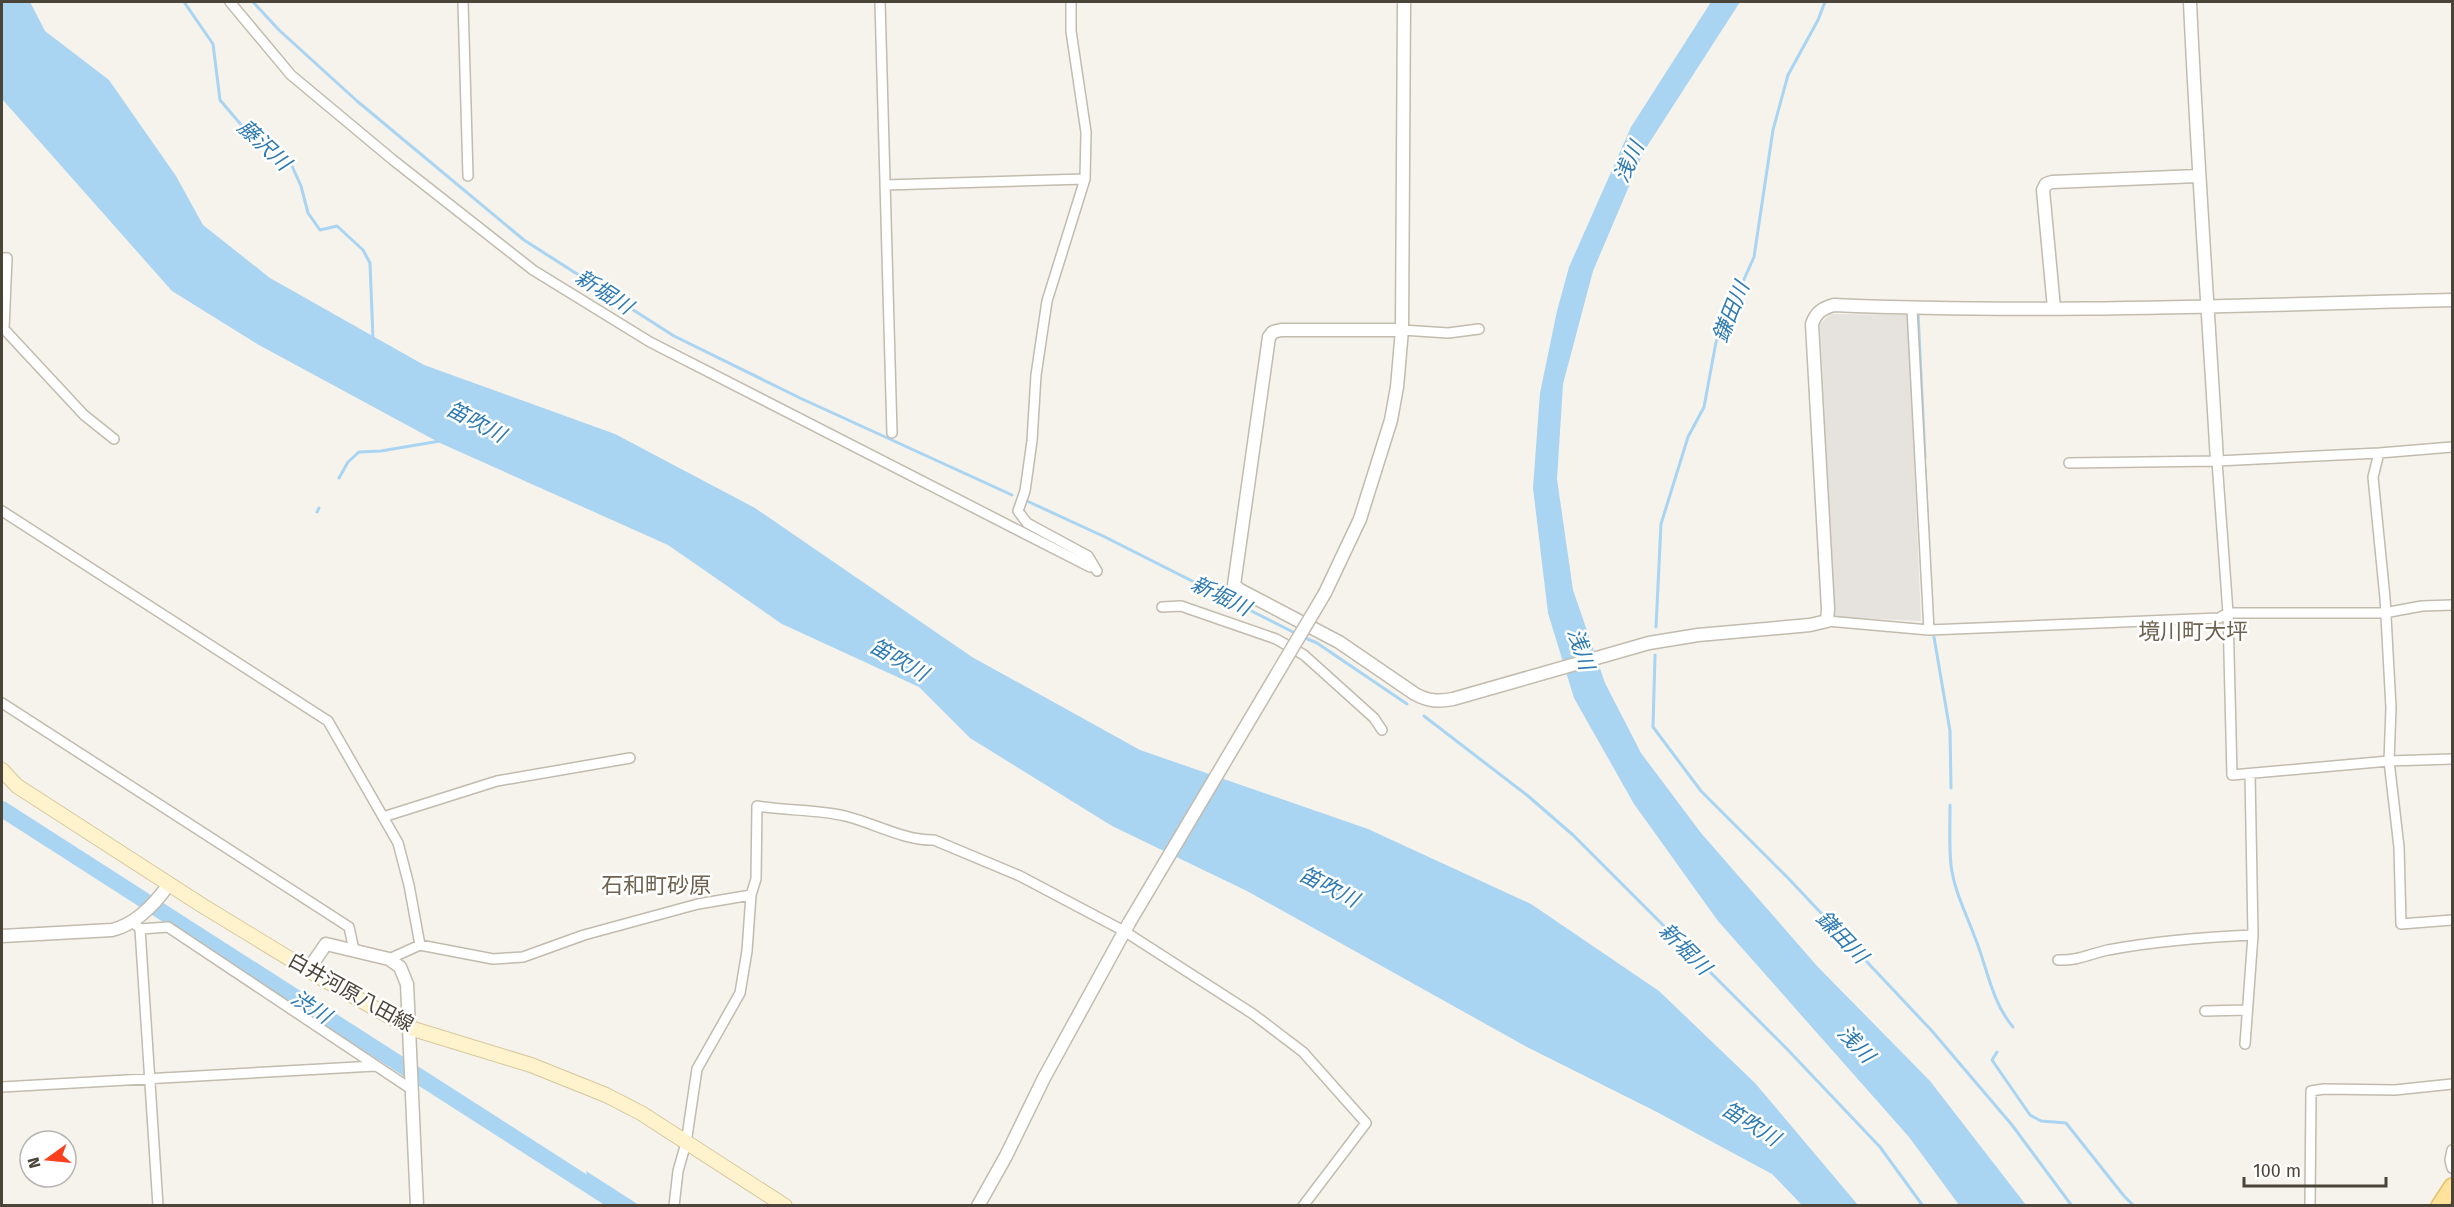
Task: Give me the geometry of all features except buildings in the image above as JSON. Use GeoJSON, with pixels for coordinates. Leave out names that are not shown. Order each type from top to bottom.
{"type":"FeatureCollection","features":[{"type":"Feature","properties":{"kind":"main road","name":"白井河原八田線"},"geometry":{"type":"LineString","coordinates":[[2,770],[17,786],[169,884],[410,1028],[579,1082],[640,1113],[785,1206]]}},
{"type":"Feature","properties":{"kind":"main road"},"geometry":{"type":"LineString","coordinates":[[2439,1206],[2452,1186]]}},
{"type":"Feature","properties":{"kind":"street"},"geometry":{"type":"LineString","coordinates":[[230,2],[291,75],[393,160],[533,270],[650,342],[1094,569],[1088,556],[1027,523],[1018,511],[1025,491],[1032,441],[1036,375],[1047,301],[1085,179],[1086,132],[1071,31],[1071,2]]}},
{"type":"Feature","properties":{"kind":"street"},"geometry":{"type":"LineString","coordinates":[[463,2],[468,176]]}},
{"type":"Feature","properties":{"kind":"street"},"geometry":{"type":"LineString","coordinates":[[880,2],[892,433]]}},
{"type":"Feature","properties":{"kind":"street"},"geometry":{"type":"LineString","coordinates":[[978,1206],[1126,927],[1325,593],[1360,519],[1390,420],[1397,387],[1402,330],[1404,2]]}},
{"type":"Feature","properties":{"kind":"street"},"geometry":{"type":"LineString","coordinates":[[2190,2],[2198,176],[2228,613],[2232,774],[2389,761],[2452,759]]}},
{"type":"Feature","properties":{"kind":"street"},"geometry":{"type":"LineString","coordinates":[[2054,308],[2043,189],[2046,184],[2198,176]]}},
{"type":"Feature","properties":{"kind":"street"},"geometry":{"type":"LineString","coordinates":[[885,185],[1085,179]]}},
{"type":"Feature","properties":{"kind":"street"},"geometry":{"type":"LineString","coordinates":[[2,258],[7,258],[4,329],[84,415],[114,438]]}},
{"type":"Feature","properties":{"kind":"street"},"geometry":{"type":"LineString","coordinates":[[1827,621],[1812,324],[1819,312],[1834,305],[1912,308],[2054,308],[2452,300]]}},
{"type":"Feature","properties":{"kind":"street"},"geometry":{"type":"LineString","coordinates":[[1912,308],[1929,630]]}},
{"type":"Feature","properties":{"kind":"street"},"geometry":{"type":"LineString","coordinates":[[1479,329],[1448,333],[1402,330],[1281,330],[1273,332],[1269,337],[1234,585],[1339,642],[1426,700],[1453,699],[1600,655],[1670,639],[1810,626],[1827,621],[1929,630],[2219,618],[2228,613],[2384,613],[2422,606],[2452,605]]}},
{"type":"Feature","properties":{"kind":"street"},"geometry":{"type":"LineString","coordinates":[[2069,463],[2217,461],[2452,447]]}},
{"type":"Feature","properties":{"kind":"street"},"geometry":{"type":"LineString","coordinates":[[2379,453],[2373,477],[2391,708],[2389,761],[2399,846],[2401,924],[2452,920]]}},
{"type":"Feature","properties":{"kind":"street"},"geometry":{"type":"LineString","coordinates":[[2,511],[328,721],[398,843],[410,885],[420,945]]}},
{"type":"Feature","properties":{"kind":"street"},"geometry":{"type":"LineString","coordinates":[[1162,607],[1181,606],[1276,639],[1304,655],[1374,718],[1382,730]]}},
{"type":"Feature","properties":{"kind":"street"},"geometry":{"type":"LineString","coordinates":[[2,703],[349,927],[354,950]]}},
{"type":"Feature","properties":{"kind":"street"},"geometry":{"type":"LineString","coordinates":[[383,817],[497,781],[630,758]]}},
{"type":"Feature","properties":{"kind":"street"},"geometry":{"type":"LineString","coordinates":[[2245,1044],[2253,935],[2250,774]]}},
{"type":"Feature","properties":{"kind":"street"},"geometry":{"type":"LineString","coordinates":[[674,1206],[678,1171],[686,1143],[696,1069],[741,993],[747,951],[750,895],[756,879],[757,806],[788,811],[819,812],[863,821],[924,840],[934,840],[1020,876],[1126,927],[1293,1043],[1366,1123],[1303,1206]]}},
{"type":"Feature","properties":{"kind":"street"},"geometry":{"type":"LineString","coordinates":[[158,1206],[138,922],[169,884]]}},
{"type":"Feature","properties":{"kind":"street"},"geometry":{"type":"LineString","coordinates":[[389,958],[420,945],[493,959],[523,957],[576,937],[675,910],[750,895]]}},
{"type":"Feature","properties":{"kind":"street"},"geometry":{"type":"LineString","coordinates":[[2,936],[112,930],[138,922],[168,927],[375,1066],[411,1086]]}},
{"type":"Feature","properties":{"kind":"street"},"geometry":{"type":"LineString","coordinates":[[2058,960],[2074,961],[2106,950],[2155,942],[2253,935]]}},
{"type":"Feature","properties":{"kind":"street"},"geometry":{"type":"LineString","coordinates":[[308,969],[326,944],[389,958],[400,967],[406,984],[410,1028],[417,1206]]}},
{"type":"Feature","properties":{"kind":"street"},"geometry":{"type":"LineString","coordinates":[[2205,1011],[2247,1010]]}},
{"type":"Feature","properties":{"kind":"street"},"geometry":{"type":"LineString","coordinates":[[2,1087],[375,1066]]}},
{"type":"Feature","properties":{"kind":"street"},"geometry":{"type":"LineString","coordinates":[[2310,1206],[2312,1091],[2324,1089],[2395,1090],[2452,1084]]}},
{"type":"Feature","properties":{"kind":"street"},"geometry":{"type":"LineString","coordinates":[[2452,1150],[2450,1160],[2452,1168]]}},
{"type":"Feature","properties":{"kind":"shaded area"},"geometry":{"type":"Polygon","coordinates":[[[1830,314],[1908,315],[1921,621],[1835,617],[1820,324],[1830,314]]]}},
{"type":"Feature","properties":{"kind":"water","name":"笛吹川"},"geometry":{"type":"Polygon","coordinates":[[[2,2],[30,2],[45,31],[109,80],[176,176],[203,225],[270,278],[424,365],[615,434],[755,508],[972,657],[1140,750],[1368,829],[1531,904],[1659,991],[1755,1083],[1858,1205],[1802,1205],[1772,1174],[1653,1110],[1527,1047],[1247,891],[1112,826],[970,738],[919,687],[782,624],[668,545],[440,443],[259,345],[172,291],[2,99],[2,2]]]}},
{"type":"Feature","properties":{"kind":"water","name":"浅川"},"geometry":{"type":"Polygon","coordinates":[[[1711,2],[1740,2],[1644,151],[1593,271],[1563,384],[1557,479],[1573,590],[1605,683],[1641,753],[1701,833],[1817,966],[1930,1081],[2026,1205],[1959,1205],[1909,1137],[1718,921],[1634,804],[1574,698],[1548,613],[1533,488],[1540,393],[1557,311],[1569,267],[1631,127],[1711,2]]]}},
{"type":"Feature","properties":{"kind":"water"},"geometry":{"type":"Polygon","coordinates":[[[586,1171],[639,1205],[611,1205],[591,1193],[586,1171]]]}},
{"type":"Feature","properties":{"kind":"waterway","name":"藤沢川"},"geometry":{"type":"LineString","coordinates":[[184,2],[213,44],[220,100],[260,147],[277,152],[292,166],[301,186],[308,213],[320,230],[337,226],[363,250],[370,263],[373,339]]}},
{"type":"Feature","properties":{"kind":"waterway","name":"新堀川"},"geometry":{"type":"LineString","coordinates":[[253,2],[279,30],[357,101],[524,240],[674,336],[800,398],[1012,495]]}},
{"type":"Feature","properties":{"kind":"waterway","name":"鎌田川"},"geometry":{"type":"LineString","coordinates":[[1656,627],[1661,524],[1688,437],[1704,407],[1716,342],[1754,257],[1773,130],[1788,75],[1818,20],[1825,2]]}},
{"type":"Feature","properties":{"kind":"waterway"},"geometry":{"type":"LineString","coordinates":[[1918,313],[1925,458]]}},
{"type":"Feature","properties":{"kind":"waterway"},"geometry":{"type":"LineString","coordinates":[[339,478],[348,462],[359,452],[381,451],[440,441]]}},
{"type":"Feature","properties":{"kind":"waterway"},"geometry":{"type":"LineString","coordinates":[[1925,468],[1928,530]]}},
{"type":"Feature","properties":{"kind":"waterway","name":"新堀川"},"geometry":{"type":"LineString","coordinates":[[1027,501],[1105,537],[1297,634]]}},
{"type":"Feature","properties":{"kind":"waterway"},"geometry":{"type":"LineString","coordinates":[[317,512],[319,508]]}},
{"type":"Feature","properties":{"kind":"waterway","name":"新堀川"},"geometry":{"type":"LineString","coordinates":[[1303,637],[1317,643],[1407,704]]}},
{"type":"Feature","properties":{"kind":"waterway"},"geometry":{"type":"LineString","coordinates":[[1934,637],[1950,731],[1951,788]]}},
{"type":"Feature","properties":{"kind":"waterway","name":"鎌田川"},"geometry":{"type":"LineString","coordinates":[[1655,655],[1653,727],[1701,791],[1789,879],[1932,1031],[2012,1125],[2072,1206]]}},
{"type":"Feature","properties":{"kind":"waterway","name":"新堀川"},"geometry":{"type":"LineString","coordinates":[[1424,716],[1528,796],[1573,835],[1787,1049],[1880,1147],[1923,1206]]}},
{"type":"Feature","properties":{"kind":"waterway"},"geometry":{"type":"LineString","coordinates":[[1950,805],[1952,874],[1994,995],[2013,1027]]}},
{"type":"Feature","properties":{"kind":"waterway","name":"渋川"},"geometry":{"type":"LineString","coordinates":[[2,809],[621,1206]]}},
{"type":"Feature","properties":{"kind":"waterway"},"geometry":{"type":"LineString","coordinates":[[1997,1052],[1992,1060],[2030,1115],[2041,1121],[2066,1123],[2134,1206]]}},
{"type":"Feature","properties":{"kind":"district","name":"境川町大坪"},"geometry":{"type":"Point","coordinates":[2193,631]}},
{"type":"Feature","properties":{"kind":"district","name":"石和町砂原"},"geometry":{"type":"Point","coordinates":[656,885]}}]}
